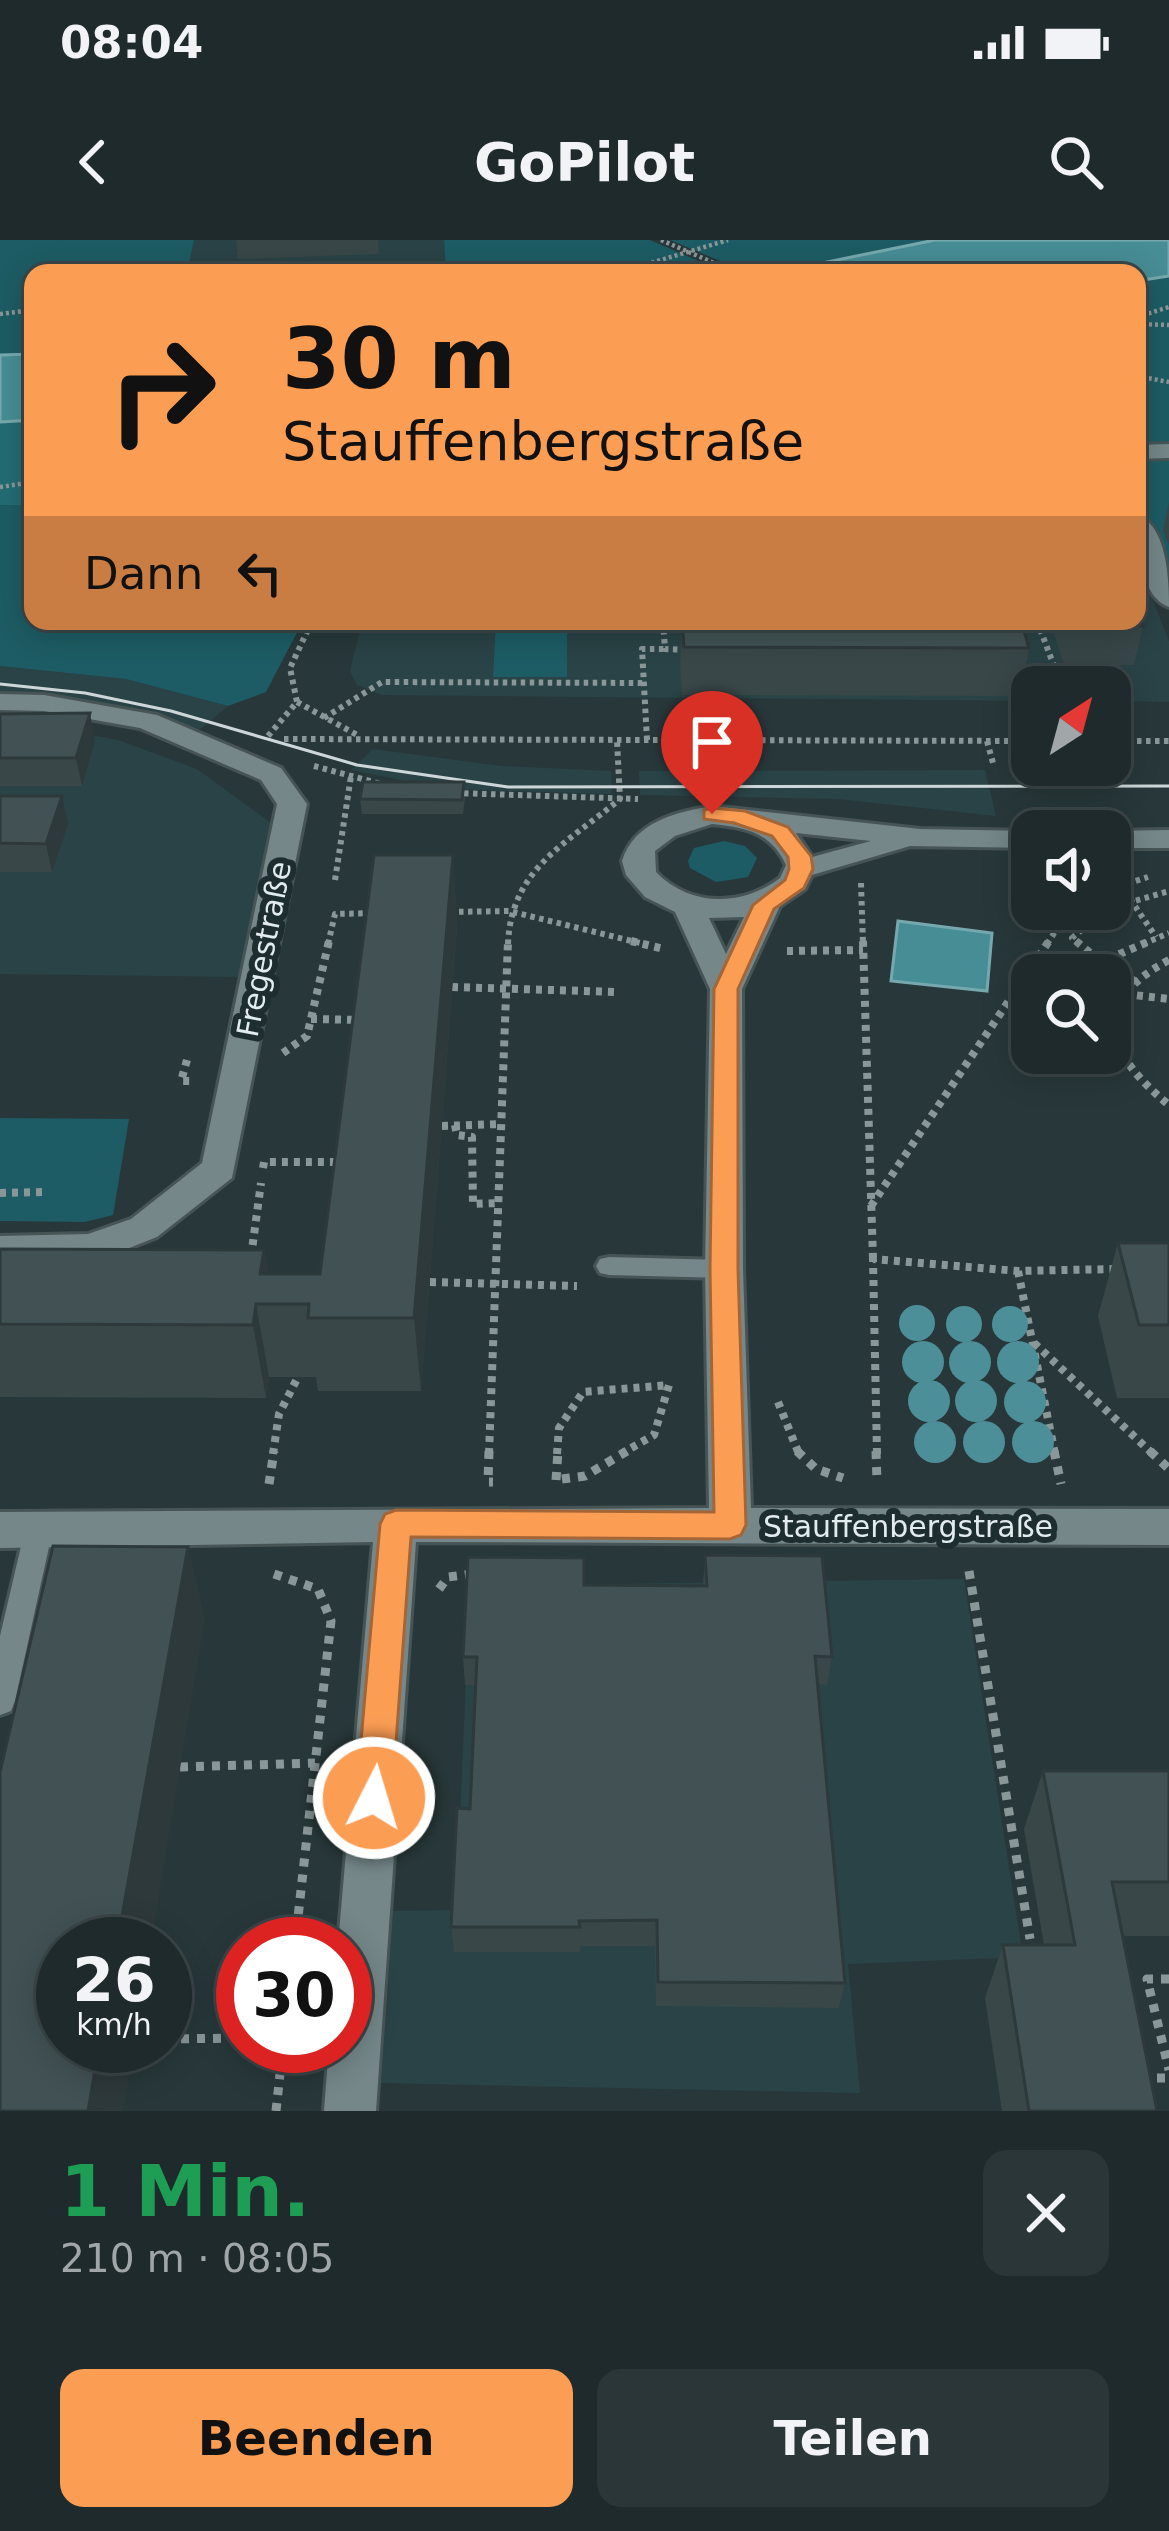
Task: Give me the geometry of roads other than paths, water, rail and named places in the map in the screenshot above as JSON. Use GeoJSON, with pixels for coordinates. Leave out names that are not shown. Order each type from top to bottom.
{"type":"FeatureCollection","features":[{"type":"Feature","properties":{"kind":"street"},"geometry":{"type":"LineString","coordinates":[[1146,544],[1169,599]]}},
{"type":"Feature","properties":{"kind":"street","name":"Fregestraße"},"geometry":{"type":"LineString","coordinates":[[0,702],[44,704],[148,721],[272,774],[292,804],[219,1169],[144,1228],[91,1248],[0,1250]]}},
{"type":"Feature","properties":{"kind":"street"},"geometry":{"type":"LineString","coordinates":[[762,823],[793,843],[801,869],[796,884],[764,905],[727,911],[688,907],[648,884],[639,868],[639,853],[648,838],[686,818],[737,816],[762,823],[920,838],[1011,839]]}},
{"type":"Feature","properties":{"kind":"street"},"geometry":{"type":"LineString","coordinates":[[801,869],[920,838]]}},
{"type":"Feature","properties":{"kind":"street"},"geometry":{"type":"LineString","coordinates":[[1131,839],[1169,839]]}},
{"type":"Feature","properties":{"kind":"street"},"geometry":{"type":"LineString","coordinates":[[726,989],[764,905]]}},
{"type":"Feature","properties":{"kind":"street"},"geometry":{"type":"LineString","coordinates":[[688,907],[726,989],[724,1269],[730,1525]]}},
{"type":"Feature","properties":{"kind":"street"},"geometry":{"type":"LineString","coordinates":[[350,2111],[396,1524]]}},
{"type":"Feature","properties":{"kind":"street","name":"Stauffenbergstraße"},"geometry":{"type":"LineString","coordinates":[[20,1530],[396,1524],[1169,1527]]}},
{"type":"Feature","properties":{"kind":"lane"},"geometry":{"type":"LineString","coordinates":[[609,1266],[724,1269]]}},
{"type":"Feature","properties":{"kind":"lane"},"geometry":{"type":"LineString","coordinates":[[0,1701],[20,1530]]}},
{"type":"Feature","properties":{"kind":"tram line"},"geometry":{"type":"LineString","coordinates":[[0,684],[85,693],[171,711],[357,765],[508,787],[1169,786]]}}]}
